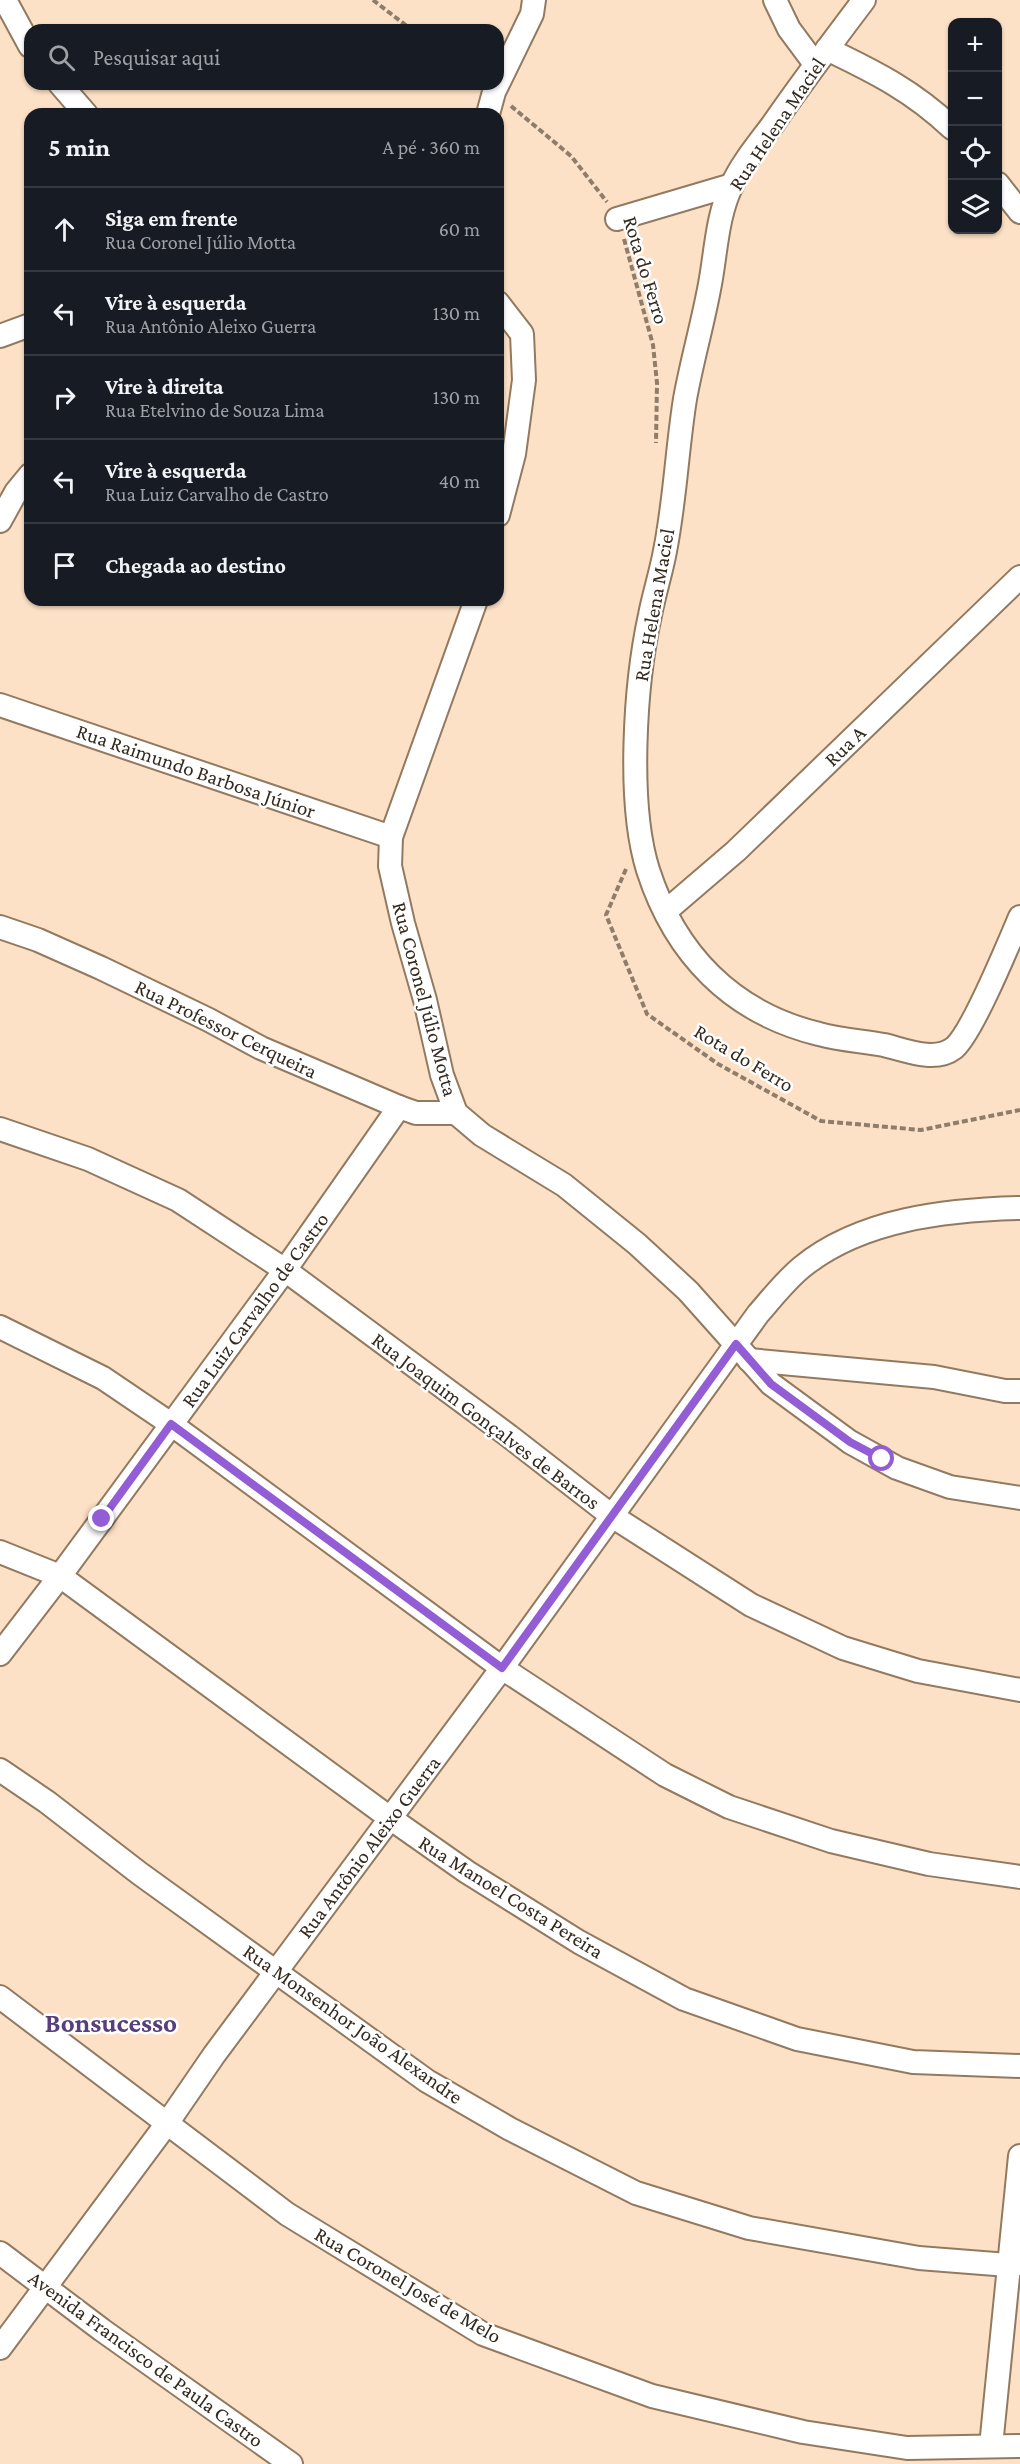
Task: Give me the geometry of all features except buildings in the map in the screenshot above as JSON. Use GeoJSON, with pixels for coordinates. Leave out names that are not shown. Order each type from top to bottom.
{"type":"FeatureCollection","features":[{"type":"Feature","properties":{"kind":"street"},"geometry":{"type":"LineString","coordinates":[[5,0],[24,35]]}},
{"type":"Feature","properties":{"kind":"street"},"geometry":{"type":"LineString","coordinates":[[504,71],[532,14],[534,0]]}},
{"type":"Feature","properties":{"kind":"street"},"geometry":{"type":"LineString","coordinates":[[775,0],[789,29],[821,56],[894,82],[927,104],[950,126]]}},
{"type":"Feature","properties":{"kind":"street","name":"Rua Helena Maciel"},"geometry":{"type":"LineString","coordinates":[[864,0],[821,56],[732,185],[716,244],[686,398],[665,551],[649,616],[642,657],[637,722],[636,791],[640,836],[648,870],[666,911],[682,942],[704,970],[728,992],[754,1010],[818,1034],[936,1055],[955,1047],[972,1021],[1019,924]]}},
{"type":"Feature","properties":{"kind":"street"},"geometry":{"type":"LineString","coordinates":[[65,90],[81,108]]}},
{"type":"Feature","properties":{"kind":"street"},"geometry":{"type":"LineString","coordinates":[[490,108],[494,92]]}},
{"type":"Feature","properties":{"kind":"street"},"geometry":{"type":"LineString","coordinates":[[617,219],[732,185]]}},
{"type":"Feature","properties":{"kind":"street"},"geometry":{"type":"LineString","coordinates":[[1002,189],[1020,212]]}},
{"type":"Feature","properties":{"kind":"street"},"geometry":{"type":"LineString","coordinates":[[504,311],[522,334],[524,380],[514,454],[504,492]]}},
{"type":"Feature","properties":{"kind":"street"},"geometry":{"type":"LineString","coordinates":[[0,336],[24,327]]}},
{"type":"Feature","properties":{"kind":"street"},"geometry":{"type":"LineString","coordinates":[[0,521],[24,482]]}},
{"type":"Feature","properties":{"kind":"street","name":"Rua A"},"geometry":{"type":"LineString","coordinates":[[666,911],[736,851],[1020,577]]}},
{"type":"Feature","properties":{"kind":"street","name":"Rua Coronel Júlio Motta"},"geometry":{"type":"LineString","coordinates":[[474,606],[391,837],[390,866],[403,923],[425,1000],[442,1075],[456,1113],[482,1135],[564,1185],[638,1244],[688,1291],[771,1384],[850,1442],[897,1468],[950,1487],[1020,1498]]}},
{"type":"Feature","properties":{"kind":"street","name":"Rua Raimundo Barbosa Júnior"},"geometry":{"type":"LineString","coordinates":[[0,705],[391,837]]}},
{"type":"Feature","properties":{"kind":"street","name":"Rua Professor Cerqueira"},"geometry":{"type":"LineString","coordinates":[[0,927],[38,940],[91,963],[261,1048],[399,1107],[416,1113],[456,1113]]}},
{"type":"Feature","properties":{"kind":"street","name":"Rua Luiz Carvalho de Castro"},"geometry":{"type":"LineString","coordinates":[[0,1654],[285,1270],[399,1107]]}},
{"type":"Feature","properties":{"kind":"street","name":"Rua Joaquim Gonçalves de Barros"},"geometry":{"type":"LineString","coordinates":[[0,1129],[88,1159],[178,1200],[285,1270],[612,1516],[751,1605],[843,1648],[918,1671],[1020,1690]]}},
{"type":"Feature","properties":{"kind":"street","name":"Rua Antônio Aleixo Guerra"},"geometry":{"type":"LineString","coordinates":[[0,2348],[612,1516],[743,1352],[758,1314],[801,1268],[822,1253],[863,1232],[935,1215],[1020,1208]]}},
{"type":"Feature","properties":{"kind":"street"},"geometry":{"type":"LineString","coordinates":[[0,1327],[103,1378],[171,1424],[502,1668],[665,1775],[729,1807],[841,1844],[929,1864],[1020,1877]]}},
{"type":"Feature","properties":{"kind":"street"},"geometry":{"type":"LineString","coordinates":[[743,1352],[801,1363],[934,1377],[1005,1391],[1020,1391]]}},
{"type":"Feature","properties":{"kind":"street","name":"Rua Manoel Costa Pereira"},"geometry":{"type":"LineString","coordinates":[[0,1552],[60,1576],[467,1872],[579,1942],[684,1999],[797,2039],[913,2062],[1020,2066]]}},
{"type":"Feature","properties":{"kind":"street","name":"Rua Monsenhor João Alexandre"},"geometry":{"type":"LineString","coordinates":[[0,1770],[427,2081],[510,2129],[636,2193],[749,2228],[919,2258],[1014,2264]]}},
{"type":"Feature","properties":{"kind":"street","name":"Rua Coronel José de Melo"},"geometry":{"type":"LineString","coordinates":[[0,1997],[287,2214],[483,2334],[652,2397],[902,2456],[991,2445],[1020,2446]]}},
{"type":"Feature","properties":{"kind":"street"},"geometry":{"type":"LineString","coordinates":[[991,2445],[1014,2264],[1020,2156]]}},
{"type":"Feature","properties":{"kind":"street","name":"Avenida Francisco de Paula Castro"},"geometry":{"type":"LineString","coordinates":[[0,2253],[102,2330],[291,2464]]}},
{"type":"Feature","properties":{"kind":"path"},"geometry":{"type":"LineString","coordinates":[[373,0],[404,24]]}},
{"type":"Feature","properties":{"kind":"path","name":"Rota do Ferro"},"geometry":{"type":"LineString","coordinates":[[494,92],[571,156],[600,191],[617,219],[629,250],[653,345],[657,383],[657,454]]}},
{"type":"Feature","properties":{"kind":"path","name":"Rota do Ferro"},"geometry":{"type":"LineString","coordinates":[[640,836],[606,915],[647,1014],[718,1064],[821,1121],[921,1130],[1020,1110]]}},
{"type":"Feature","properties":{"kind":"district","name":"Bonsucesso"},"geometry":{"type":"Point","coordinates":[111,2023]}},
{"type":"Feature","properties":{"kind":"route"},"geometry":{"type":"LineString","coordinates":[[102,1519],[171,1424],[502,1668],[736,1344],[771,1384],[850,1442],[882,1459]]}}]}
